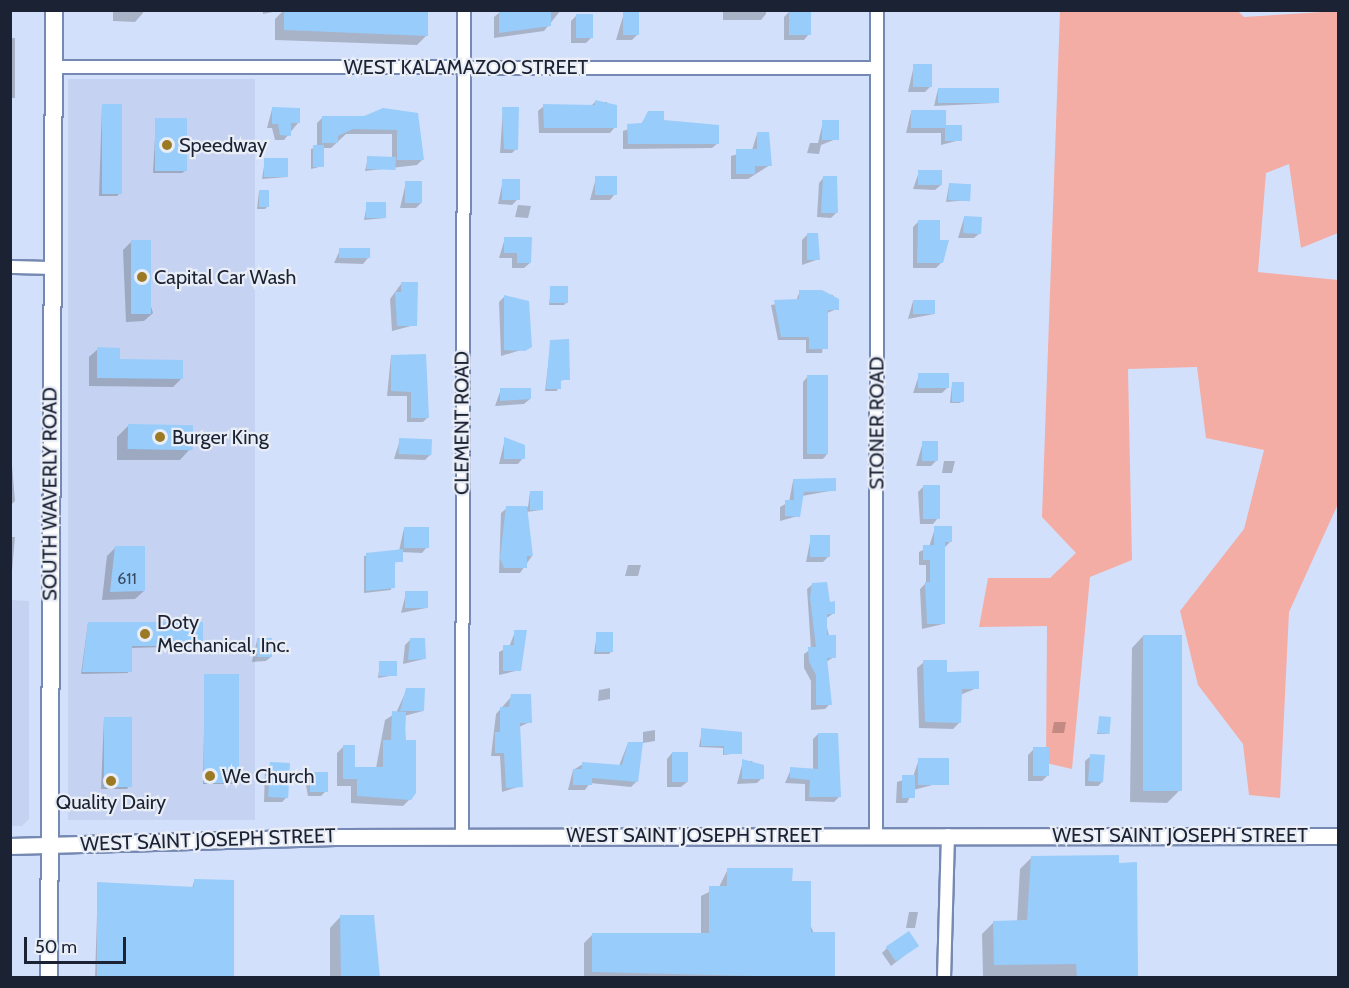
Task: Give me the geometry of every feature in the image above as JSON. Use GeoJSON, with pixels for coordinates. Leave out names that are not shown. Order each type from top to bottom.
{"type":"FeatureCollection","features":[{"type":"Feature","properties":{"kind":"main road","name":"SOUTH WAVERLY ROAD"},"geometry":{"type":"LineString","coordinates":[[49,978],[50,268],[54,10]]}},
{"type":"Feature","properties":{"kind":"street","name":"CLEMENT ROAD"},"geometry":{"type":"LineString","coordinates":[[462,836],[464,10]]}},
{"type":"Feature","properties":{"kind":"street","name":"STONER ROAD"},"geometry":{"type":"LineString","coordinates":[[876,835],[878,10]]}},
{"type":"Feature","properties":{"kind":"street","name":"WEST KALAMAZOO STREET"},"geometry":{"type":"LineString","coordinates":[[54,67],[877,68]]}},
{"type":"Feature","properties":{"kind":"street"},"geometry":{"type":"LineString","coordinates":[[10,267],[50,268]]}},
{"type":"Feature","properties":{"kind":"street"},"geometry":{"type":"LineString","coordinates":[[945,978],[948,834]]}},
{"type":"Feature","properties":{"kind":"street","name":"WEST SAINT JOSEPH STREET"},"geometry":{"type":"LineString","coordinates":[[10,846],[462,836],[948,834],[1338,836]]}},
{"type":"Feature","properties":{"kind":"shaded area"},"geometry":{"type":"Polygon","coordinates":[[[1237,10],[1244,17],[1338,11],[1338,233],[1301,248],[1289,164],[1266,173],[1258,272],[1338,280],[1338,504],[1289,612],[1280,798],[1249,795],[1243,744],[1198,685],[1180,611],[1244,529],[1264,450],[1206,438],[1197,367],[1128,369],[1132,560],[1090,577],[1072,769],[1046,763],[1047,626],[979,627],[988,578],[1050,578],[1076,553],[1042,517],[1060,11],[1237,10]]]}},
{"type":"Feature","properties":{"kind":"shaded area"},"geometry":{"type":"Polygon","coordinates":[[[68,79],[255,79],[255,820],[68,820],[68,79]]]}},
{"type":"Feature","properties":{"kind":"shaded area"},"geometry":{"type":"Polygon","coordinates":[[[11,600],[29,601],[29,819],[22,826],[11,826],[11,600]]]}},
{"type":"Feature","properties":{"kind":"building"},"geometry":{"type":"Polygon","coordinates":[[[284,10],[428,10],[428,36],[284,30],[284,10]]]}},
{"type":"Feature","properties":{"kind":"building"},"geometry":{"type":"Polygon","coordinates":[[[499,10],[551,10],[551,26],[499,33],[499,10]]]}},
{"type":"Feature","properties":{"kind":"building"},"geometry":{"type":"Polygon","coordinates":[[[789,10],[811,10],[811,35],[789,35],[789,10]]]}},
{"type":"Feature","properties":{"kind":"building"},"geometry":{"type":"Polygon","coordinates":[[[623,11],[639,11],[639,35],[623,35],[623,11]]]}},
{"type":"Feature","properties":{"kind":"building"},"geometry":{"type":"Polygon","coordinates":[[[576,14],[593,14],[593,38],[576,38],[576,14]]]}},
{"type":"Feature","properties":{"kind":"building"},"geometry":{"type":"Polygon","coordinates":[[[913,64],[932,64],[932,87],[913,87],[913,64]]]}},
{"type":"Feature","properties":{"kind":"building"},"geometry":{"type":"Polygon","coordinates":[[[938,88],[999,88],[999,103],[938,103],[938,88]]]}},
{"type":"Feature","properties":{"kind":"building"},"geometry":{"type":"Polygon","coordinates":[[[595,100],[617,105],[617,128],[544,128],[543,104],[595,105],[595,100]]]}},
{"type":"Feature","properties":{"kind":"building"},"geometry":{"type":"Polygon","coordinates":[[[102,104],[122,104],[122,194],[102,194],[102,104]]]}},
{"type":"Feature","properties":{"kind":"building"},"geometry":{"type":"Polygon","coordinates":[[[272,107],[300,108],[300,123],[291,123],[291,136],[280,135],[278,124],[272,124],[272,107]]]}},
{"type":"Feature","properties":{"kind":"building"},"geometry":{"type":"Polygon","coordinates":[[[502,107],[519,107],[518,150],[504,149],[502,107]]]}},
{"type":"Feature","properties":{"kind":"building"},"geometry":{"type":"Polygon","coordinates":[[[383,108],[418,113],[424,160],[397,160],[397,130],[353,129],[338,136],[338,143],[322,143],[322,116],[364,116],[383,108]]]}},
{"type":"Feature","properties":{"kind":"building"},"geometry":{"type":"Polygon","coordinates":[[[911,110],[946,110],[946,125],[962,125],[962,141],[945,141],[945,128],[911,128],[911,110]]]}},
{"type":"Feature","properties":{"kind":"building"},"geometry":{"type":"Polygon","coordinates":[[[648,111],[664,111],[664,120],[719,125],[719,144],[628,144],[627,124],[642,123],[648,111]]]}},
{"type":"Feature","properties":{"kind":"building"},"geometry":{"type":"Polygon","coordinates":[[[155,118],[187,118],[187,171],[155,171],[155,118]]]}},
{"type":"Feature","properties":{"kind":"building"},"geometry":{"type":"Polygon","coordinates":[[[822,120],[839,120],[839,140],[822,140],[822,120]]]}},
{"type":"Feature","properties":{"kind":"building"},"geometry":{"type":"Polygon","coordinates":[[[757,132],[769,132],[772,166],[755,166],[755,174],[736,174],[736,149],[757,149],[757,132]]]}},
{"type":"Feature","properties":{"kind":"building"},"geometry":{"type":"Polygon","coordinates":[[[313,145],[324,145],[324,167],[313,167],[313,145]]]}},
{"type":"Feature","properties":{"kind":"building"},"geometry":{"type":"Polygon","coordinates":[[[367,156],[396,157],[396,170],[367,169],[367,156]]]}},
{"type":"Feature","properties":{"kind":"building"},"geometry":{"type":"Polygon","coordinates":[[[264,158],[288,158],[288,177],[264,177],[264,158]]]}},
{"type":"Feature","properties":{"kind":"building"},"geometry":{"type":"Polygon","coordinates":[[[918,170],[942,170],[942,185],[918,185],[918,170]]]}},
{"type":"Feature","properties":{"kind":"building"},"geometry":{"type":"Polygon","coordinates":[[[595,176],[617,176],[617,195],[595,195],[595,176]]]}},
{"type":"Feature","properties":{"kind":"building"},"geometry":{"type":"Polygon","coordinates":[[[823,176],[837,176],[838,213],[821,213],[823,176]]]}},
{"type":"Feature","properties":{"kind":"building"},"geometry":{"type":"Polygon","coordinates":[[[502,179],[520,179],[520,200],[502,200],[502,179]]]}},
{"type":"Feature","properties":{"kind":"building"},"geometry":{"type":"Polygon","coordinates":[[[405,181],[422,181],[422,203],[405,203],[405,181]]]}},
{"type":"Feature","properties":{"kind":"building"},"geometry":{"type":"Polygon","coordinates":[[[949,183],[971,184],[970,201],[948,200],[949,183]]]}},
{"type":"Feature","properties":{"kind":"building"},"geometry":{"type":"Polygon","coordinates":[[[259,190],[269,190],[269,207],[259,207],[259,190]]]}},
{"type":"Feature","properties":{"kind":"building"},"geometry":{"type":"Polygon","coordinates":[[[366,202],[386,202],[386,218],[366,218],[366,202]]]}},
{"type":"Feature","properties":{"kind":"building"},"geometry":{"type":"Polygon","coordinates":[[[964,216],[982,217],[981,234],[963,233],[964,216]]]}},
{"type":"Feature","properties":{"kind":"building"},"geometry":{"type":"Polygon","coordinates":[[[918,220],[940,220],[940,240],[949,240],[943,263],[917,263],[918,220]]]}},
{"type":"Feature","properties":{"kind":"building"},"geometry":{"type":"Polygon","coordinates":[[[807,233],[818,233],[820,260],[807,260],[807,233]]]}},
{"type":"Feature","properties":{"kind":"building"},"geometry":{"type":"Polygon","coordinates":[[[504,237],[532,237],[531,263],[517,263],[517,253],[504,253],[504,237]]]}},
{"type":"Feature","properties":{"kind":"building","name":"Capital Car Wash"},"geometry":{"type":"Polygon","coordinates":[[[131,240],[151,240],[151,314],[131,314],[131,240]]]}},
{"type":"Feature","properties":{"kind":"building"},"geometry":{"type":"Polygon","coordinates":[[[339,248],[370,248],[370,258],[339,258],[339,248]]]}},
{"type":"Feature","properties":{"kind":"building"},"geometry":{"type":"Polygon","coordinates":[[[401,282],[418,282],[417,326],[397,326],[395,292],[401,292],[401,282]]]}},
{"type":"Feature","properties":{"kind":"building"},"geometry":{"type":"Polygon","coordinates":[[[550,286],[568,286],[568,303],[550,303],[550,286]]]}},
{"type":"Feature","properties":{"kind":"building"},"geometry":{"type":"Polygon","coordinates":[[[799,290],[822,290],[839,299],[839,310],[828,310],[828,349],[809,349],[809,337],[781,337],[774,300],[799,299],[799,290]]]}},
{"type":"Feature","properties":{"kind":"building"},"geometry":{"type":"Polygon","coordinates":[[[504,295],[529,301],[532,347],[525,351],[504,350],[504,295]]]}},
{"type":"Feature","properties":{"kind":"building"},"geometry":{"type":"Polygon","coordinates":[[[913,300],[935,300],[935,314],[913,314],[913,300]]]}},
{"type":"Feature","properties":{"kind":"building"},"geometry":{"type":"Polygon","coordinates":[[[569,339],[570,380],[561,380],[561,389],[546,389],[550,340],[569,339]]]}},
{"type":"Feature","properties":{"kind":"building"},"geometry":{"type":"Polygon","coordinates":[[[97,347],[120,348],[120,359],[183,360],[183,379],[97,378],[97,347]]]}},
{"type":"Feature","properties":{"kind":"building"},"geometry":{"type":"Polygon","coordinates":[[[426,354],[429,418],[411,418],[411,392],[391,391],[391,355],[426,354]]]}},
{"type":"Feature","properties":{"kind":"building"},"geometry":{"type":"Polygon","coordinates":[[[918,373],[949,373],[949,388],[918,388],[918,373]]]}},
{"type":"Feature","properties":{"kind":"building"},"geometry":{"type":"Polygon","coordinates":[[[807,375],[828,375],[828,454],[807,454],[807,375]]]}},
{"type":"Feature","properties":{"kind":"building"},"geometry":{"type":"Polygon","coordinates":[[[952,382],[964,382],[964,402],[952,402],[952,382]]]}},
{"type":"Feature","properties":{"kind":"building"},"geometry":{"type":"Polygon","coordinates":[[[500,388],[531,388],[531,399],[500,401],[500,388]]]}},
{"type":"Feature","properties":{"kind":"building","name":"Burger King"},"geometry":{"type":"Polygon","coordinates":[[[128,424],[193,425],[193,450],[128,449],[128,424]]]}},
{"type":"Feature","properties":{"kind":"building"},"geometry":{"type":"Polygon","coordinates":[[[504,437],[525,445],[525,459],[504,459],[504,437]]]}},
{"type":"Feature","properties":{"kind":"building"},"geometry":{"type":"Polygon","coordinates":[[[399,438],[432,439],[431,455],[398,454],[399,438]]]}},
{"type":"Feature","properties":{"kind":"building"},"geometry":{"type":"Polygon","coordinates":[[[922,441],[938,441],[938,461],[922,461],[922,441]]]}},
{"type":"Feature","properties":{"kind":"building"},"geometry":{"type":"Polygon","coordinates":[[[836,478],[836,491],[804,492],[800,517],[785,516],[785,500],[794,500],[793,479],[836,478]]]}},
{"type":"Feature","properties":{"kind":"building"},"geometry":{"type":"Polygon","coordinates":[[[923,485],[940,485],[940,519],[923,519],[923,485]]]}},
{"type":"Feature","properties":{"kind":"building"},"geometry":{"type":"Polygon","coordinates":[[[530,491],[543,491],[543,510],[530,510],[530,491]]]}},
{"type":"Feature","properties":{"kind":"building"},"geometry":{"type":"Polygon","coordinates":[[[506,506],[527,506],[533,556],[527,556],[527,568],[504,568],[500,558],[506,506]]]}},
{"type":"Feature","properties":{"kind":"building"},"geometry":{"type":"Polygon","coordinates":[[[934,526],[952,526],[952,542],[945,542],[945,624],[927,624],[925,582],[930,582],[930,560],[923,560],[923,545],[934,545],[934,526]]]}},
{"type":"Feature","properties":{"kind":"building"},"geometry":{"type":"Polygon","coordinates":[[[404,527],[429,527],[429,548],[404,548],[404,527]]]}},
{"type":"Feature","properties":{"kind":"building"},"geometry":{"type":"Polygon","coordinates":[[[810,535],[830,535],[830,557],[810,557],[810,535]]]}},
{"type":"Feature","properties":{"kind":"building"},"geometry":{"type":"Polygon","coordinates":[[[115,546],[145,546],[145,591],[110,592],[115,546]]]}},
{"type":"Feature","properties":{"kind":"building"},"geometry":{"type":"Polygon","coordinates":[[[403,549],[403,562],[395,562],[395,588],[366,591],[366,553],[403,549]]]}},
{"type":"Feature","properties":{"kind":"building"},"geometry":{"type":"Polygon","coordinates":[[[827,582],[830,602],[835,601],[835,614],[827,614],[827,635],[836,635],[836,658],[827,658],[832,705],[816,705],[816,675],[809,662],[808,647],[816,647],[810,598],[812,583],[827,582]]]}},
{"type":"Feature","properties":{"kind":"building"},"geometry":{"type":"Polygon","coordinates":[[[405,591],[428,591],[428,608],[405,608],[405,591]]]}},
{"type":"Feature","properties":{"kind":"building","name":"Doty Mechanical, Inc."},"geometry":{"type":"Polygon","coordinates":[[[88,622],[203,622],[203,646],[132,646],[132,672],[82,672],[88,622]]]}},
{"type":"Feature","properties":{"kind":"building"},"geometry":{"type":"Polygon","coordinates":[[[514,630],[527,630],[521,671],[503,671],[503,645],[514,645],[514,630]]]}},
{"type":"Feature","properties":{"kind":"building"},"geometry":{"type":"Polygon","coordinates":[[[596,632],[613,632],[613,652],[596,652],[596,632]]]}},
{"type":"Feature","properties":{"kind":"building"},"geometry":{"type":"Polygon","coordinates":[[[1143,635],[1182,635],[1182,791],[1143,791],[1143,635]]]}},
{"type":"Feature","properties":{"kind":"building"},"geometry":{"type":"Polygon","coordinates":[[[257,638],[272,638],[272,657],[257,657],[257,638]]]}},
{"type":"Feature","properties":{"kind":"building"},"geometry":{"type":"Polygon","coordinates":[[[410,638],[425,638],[426,659],[408,660],[410,638]]]}},
{"type":"Feature","properties":{"kind":"building"},"geometry":{"type":"Polygon","coordinates":[[[923,660],[947,660],[947,672],[979,671],[979,689],[962,689],[961,723],[925,722],[923,660]]]}},
{"type":"Feature","properties":{"kind":"building"},"geometry":{"type":"Polygon","coordinates":[[[379,661],[397,661],[397,676],[379,676],[379,661]]]}},
{"type":"Feature","properties":{"kind":"building"},"geometry":{"type":"Polygon","coordinates":[[[204,674],[239,674],[239,783],[204,783],[204,674]]]}},
{"type":"Feature","properties":{"kind":"building"},"geometry":{"type":"Polygon","coordinates":[[[406,688],[425,688],[424,711],[400,711],[406,688]]]}},
{"type":"Feature","properties":{"kind":"building"},"geometry":{"type":"Polygon","coordinates":[[[511,694],[531,694],[532,723],[520,723],[523,787],[506,788],[504,753],[495,753],[495,732],[500,732],[500,707],[509,707],[511,694]]]}},
{"type":"Feature","properties":{"kind":"building"},"geometry":{"type":"Polygon","coordinates":[[[392,711],[406,712],[405,740],[416,740],[416,793],[411,800],[357,796],[357,779],[343,779],[343,745],[355,745],[355,767],[383,767],[383,740],[391,740],[392,711]]]}},
{"type":"Feature","properties":{"kind":"building"},"geometry":{"type":"Polygon","coordinates":[[[1099,716],[1111,717],[1109,734],[1098,733],[1099,716]]]}},
{"type":"Feature","properties":{"kind":"building"},"geometry":{"type":"Polygon","coordinates":[[[104,717],[132,717],[132,787],[104,787],[104,717]]]}},
{"type":"Feature","properties":{"kind":"building"},"geometry":{"type":"Polygon","coordinates":[[[701,728],[742,732],[742,754],[724,754],[724,746],[701,746],[701,728]]]}},
{"type":"Feature","properties":{"kind":"building"},"geometry":{"type":"Polygon","coordinates":[[[818,733],[838,733],[841,797],[809,797],[810,780],[790,778],[790,767],[818,769],[818,733]]]}},
{"type":"Feature","properties":{"kind":"building"},"geometry":{"type":"Polygon","coordinates":[[[628,742],[643,742],[638,782],[592,778],[592,785],[573,785],[573,769],[582,769],[582,762],[622,765],[628,742]]]}},
{"type":"Feature","properties":{"kind":"building"},"geometry":{"type":"Polygon","coordinates":[[[1033,747],[1049,747],[1049,776],[1033,776],[1033,747]]]}},
{"type":"Feature","properties":{"kind":"building"},"geometry":{"type":"Polygon","coordinates":[[[672,752],[688,752],[688,782],[672,782],[672,752]]]}},
{"type":"Feature","properties":{"kind":"building"},"geometry":{"type":"Polygon","coordinates":[[[1090,754],[1105,755],[1103,782],[1088,781],[1090,754]]]}},
{"type":"Feature","properties":{"kind":"building"},"geometry":{"type":"Polygon","coordinates":[[[918,758],[949,758],[949,785],[918,785],[918,758]]]}},
{"type":"Feature","properties":{"kind":"building"},"geometry":{"type":"Polygon","coordinates":[[[742,759],[764,765],[764,779],[742,779],[742,759]]]}},
{"type":"Feature","properties":{"kind":"building"},"geometry":{"type":"Polygon","coordinates":[[[270,762],[290,763],[288,798],[268,797],[270,762]]]}},
{"type":"Feature","properties":{"kind":"building"},"geometry":{"type":"Polygon","coordinates":[[[310,772],[328,772],[328,792],[310,792],[310,772]]]}},
{"type":"Feature","properties":{"kind":"building"},"geometry":{"type":"Polygon","coordinates":[[[902,775],[915,775],[915,798],[902,798],[902,775]]]}},
{"type":"Feature","properties":{"kind":"building"},"geometry":{"type":"Polygon","coordinates":[[[1119,855],[1119,863],[1137,862],[1138,978],[1077,978],[1076,964],[994,965],[993,921],[1027,920],[1031,856],[1119,855]]]}},
{"type":"Feature","properties":{"kind":"building"},"geometry":{"type":"Polygon","coordinates":[[[727,868],[793,868],[792,881],[811,881],[811,932],[835,932],[835,978],[592,972],[592,933],[709,933],[709,886],[727,886],[727,868]]]}},
{"type":"Feature","properties":{"kind":"building"},"geometry":{"type":"Polygon","coordinates":[[[194,879],[234,880],[234,978],[97,978],[97,882],[194,887],[194,879]]]}},
{"type":"Feature","properties":{"kind":"building"},"geometry":{"type":"Polygon","coordinates":[[[340,915],[374,915],[380,978],[341,978],[340,915]]]}},
{"type":"Feature","properties":{"kind":"building"},"geometry":{"type":"Polygon","coordinates":[[[909,931],[919,946],[896,962],[886,947],[909,931]]]}},
{"type":"Feature","properties":{"kind":"place","name":"Speedway"},"geometry":{"type":"Point","coordinates":[167,145]}},
{"type":"Feature","properties":{"kind":"place","name":"Capital Car Wash"},"geometry":{"type":"Point","coordinates":[142,277]}},
{"type":"Feature","properties":{"kind":"place","name":"Burger King"},"geometry":{"type":"Point","coordinates":[160,437]}},
{"type":"Feature","properties":{"kind":"place","name":"Doty Mechanical, Inc."},"geometry":{"type":"Point","coordinates":[145,634]}},
{"type":"Feature","properties":{"kind":"place","name":"We Church"},"geometry":{"type":"Point","coordinates":[210,776]}},
{"type":"Feature","properties":{"kind":"place","name":"Quality Dairy"},"geometry":{"type":"Point","coordinates":[111,781]}}]}
